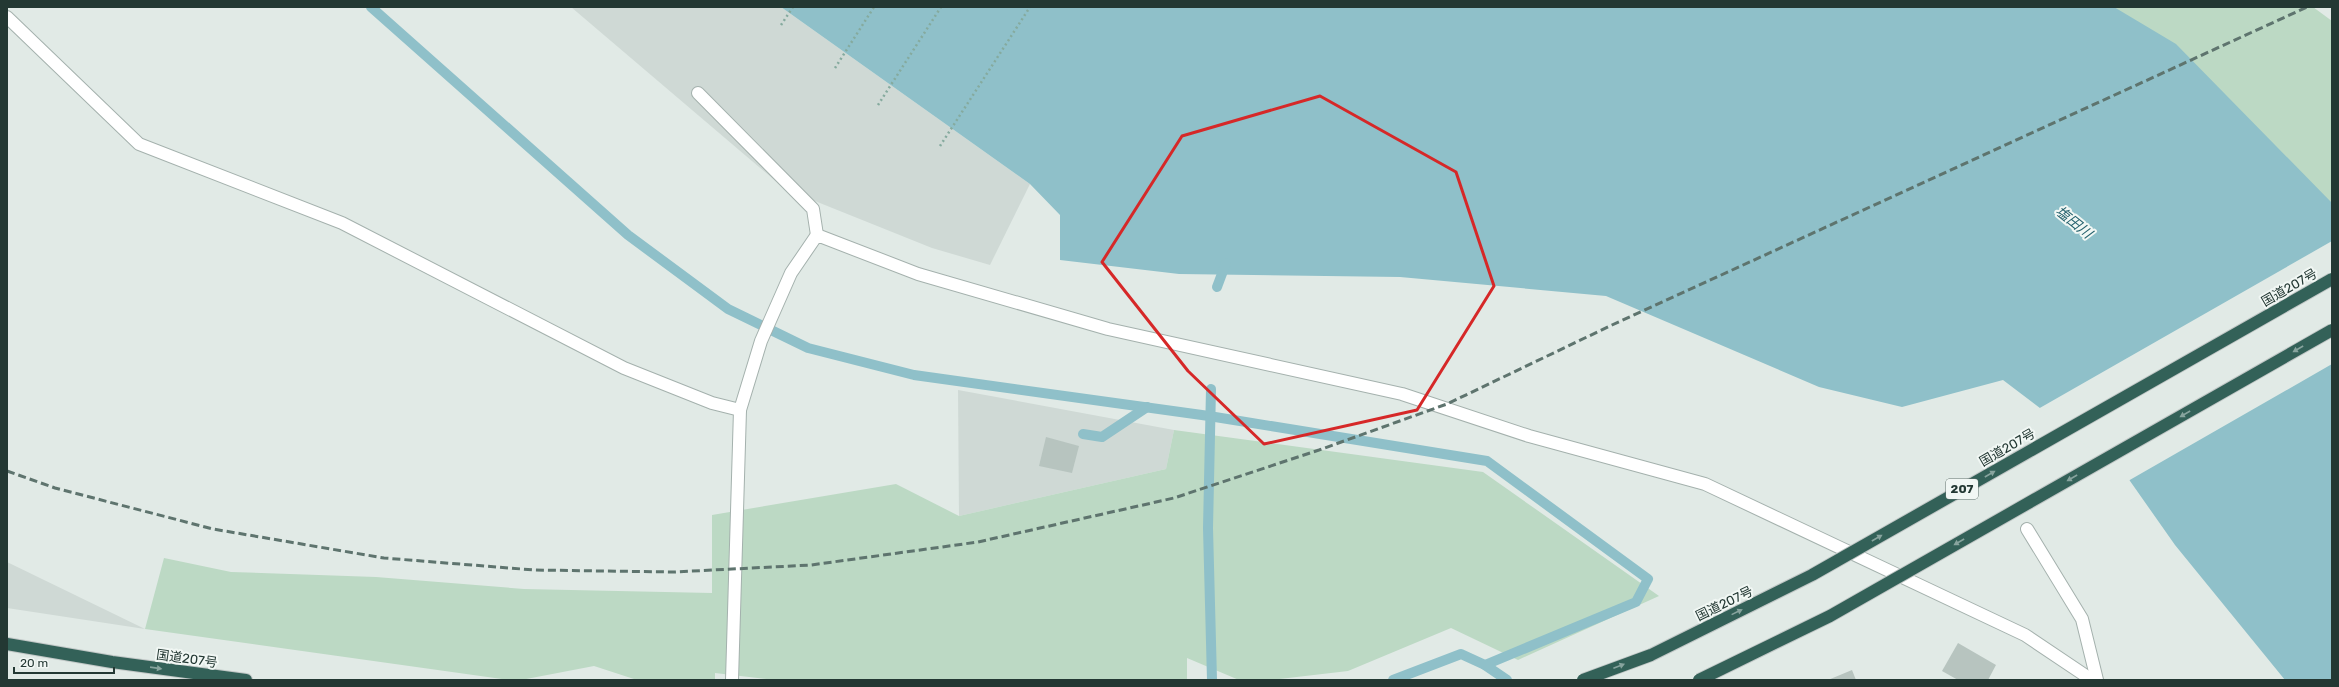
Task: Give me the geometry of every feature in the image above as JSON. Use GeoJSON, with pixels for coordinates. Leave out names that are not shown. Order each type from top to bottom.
{"type":"FeatureCollection","features":[{"type":"Feature","properties":{"kind":"highway","name":"国道207号"},"geometry":{"type":"LineString","coordinates":[[1583,680],[1650,654],[1812,575],[2332,279]]}},
{"type":"Feature","properties":{"kind":"highway"},"geometry":{"type":"LineString","coordinates":[[1699,680],[1830,616],[2332,330]]}},
{"type":"Feature","properties":{"kind":"highway","name":"国道207号"},"geometry":{"type":"LineString","coordinates":[[7,644],[112,662],[246,680]]}},
{"type":"Feature","properties":{"kind":"street"},"geometry":{"type":"LineString","coordinates":[[7,17],[138,144],[342,223],[624,368],[712,403],[740,410]]}},
{"type":"Feature","properties":{"kind":"street"},"geometry":{"type":"LineString","coordinates":[[698,93],[813,209],[817,235],[791,273],[761,340],[740,410],[732,680]]}},
{"type":"Feature","properties":{"kind":"street"},"geometry":{"type":"LineString","coordinates":[[817,235],[918,274],[1108,329],[1402,394],[1529,436],[1705,484],[2025,635],[2092,680]]}},
{"type":"Feature","properties":{"kind":"street"},"geometry":{"type":"LineString","coordinates":[[2027,529],[2082,619],[2096,680]]}},
{"type":"Feature","properties":{"kind":"path"},"geometry":{"type":"LineString","coordinates":[[781,26],[793,7]]}},
{"type":"Feature","properties":{"kind":"path"},"geometry":{"type":"LineString","coordinates":[[835,68],[874,7]]}},
{"type":"Feature","properties":{"kind":"path"},"geometry":{"type":"LineString","coordinates":[[878,105],[941,7]]}},
{"type":"Feature","properties":{"kind":"path"},"geometry":{"type":"LineString","coordinates":[[940,146],[1030,7]]}},
{"type":"Feature","properties":{"kind":"highlighted area"},"geometry":{"type":"Polygon","coordinates":[[[1320,96],[1456,172],[1494,286],[1417,410],[1264,444],[1188,371],[1102,262],[1182,136],[1320,96]]]}},
{"type":"Feature","properties":{"kind":"shaded area"},"geometry":{"type":"Polygon","coordinates":[[[571,7],[781,7],[1030,184],[990,265],[932,248],[785,189],[571,7]]]}},
{"type":"Feature","properties":{"kind":"shaded area"},"geometry":{"type":"Polygon","coordinates":[[[958,390],[1174,430],[1166,469],[959,516],[958,390]]]}},
{"type":"Feature","properties":{"kind":"shaded area"},"geometry":{"type":"Polygon","coordinates":[[[7,562],[145,629],[7,608],[7,562]]]}},
{"type":"Feature","properties":{"kind":"green space"},"geometry":{"type":"Polygon","coordinates":[[[1996,7],[2313,7],[2332,21],[2332,269],[1996,7]]]}},
{"type":"Feature","properties":{"kind":"green space"},"geometry":{"type":"Polygon","coordinates":[[[1174,430],[1483,472],[1659,596],[1518,660],[1451,628],[1348,671],[1271,680],[1239,680],[1187,658],[1187,680],[775,680],[715,673],[715,680],[637,680],[594,666],[521,680],[509,680],[145,629],[164,558],[231,572],[376,577],[524,589],[712,593],[712,515],[896,484],[959,516],[1166,469],[1174,430]]]}},
{"type":"Feature","properties":{"kind":"water","name":"塩田川"},"geometry":{"type":"Polygon","coordinates":[[[781,7],[2114,7],[2176,44],[2332,203],[2332,680],[2285,680],[2175,545],[2123,471],[2003,380],[1902,407],[1819,387],[1606,296],[1400,277],[1179,274],[1060,260],[1060,215],[1030,184],[781,7]]]}},
{"type":"Feature","properties":{"kind":"pier"},"geometry":{"type":"Polygon","coordinates":[[[2332,241],[2332,364],[2128,481],[2122,472],[2038,409],[2332,241]]]}},
{"type":"Feature","properties":{"kind":"building"},"geometry":{"type":"Polygon","coordinates":[[[1046,437],[1079,446],[1072,473],[1039,466],[1046,437]]]}},
{"type":"Feature","properties":{"kind":"building"},"geometry":{"type":"Polygon","coordinates":[[[1958,643],[1996,665],[1988,680],[1958,680],[1942,671],[1958,643]]]}},
{"type":"Feature","properties":{"kind":"building"},"geometry":{"type":"Polygon","coordinates":[[[1852,670],[1856,680],[1828,680],[1852,670]]]}},
{"type":"Feature","properties":{"kind":"waterway"},"geometry":{"type":"LineString","coordinates":[[371,7],[628,235],[728,309],[808,348],[914,375],[1209,416],[1487,461],[1648,579],[1636,602],[1485,665]]}},
{"type":"Feature","properties":{"kind":"waterway"},"geometry":{"type":"LineString","coordinates":[[1217,287],[1226,263]]}},
{"type":"Feature","properties":{"kind":"waterway"},"geometry":{"type":"LineString","coordinates":[[1211,389],[1208,528],[1212,680]]}},
{"type":"Feature","properties":{"kind":"waterway"},"geometry":{"type":"LineString","coordinates":[[1083,434],[1102,437],[1147,407]]}},
{"type":"Feature","properties":{"kind":"waterway"},"geometry":{"type":"LineString","coordinates":[[1393,680],[1461,654],[1485,665],[1507,680]]}},
{"type":"Feature","properties":{"kind":"railway"},"geometry":{"type":"LineString","coordinates":[[7,471],[55,488],[213,529],[384,558],[534,570],[674,572],[811,565],[978,542],[1174,498],[1319,450],[1447,404],[1612,325],[2307,7]]}}]}
